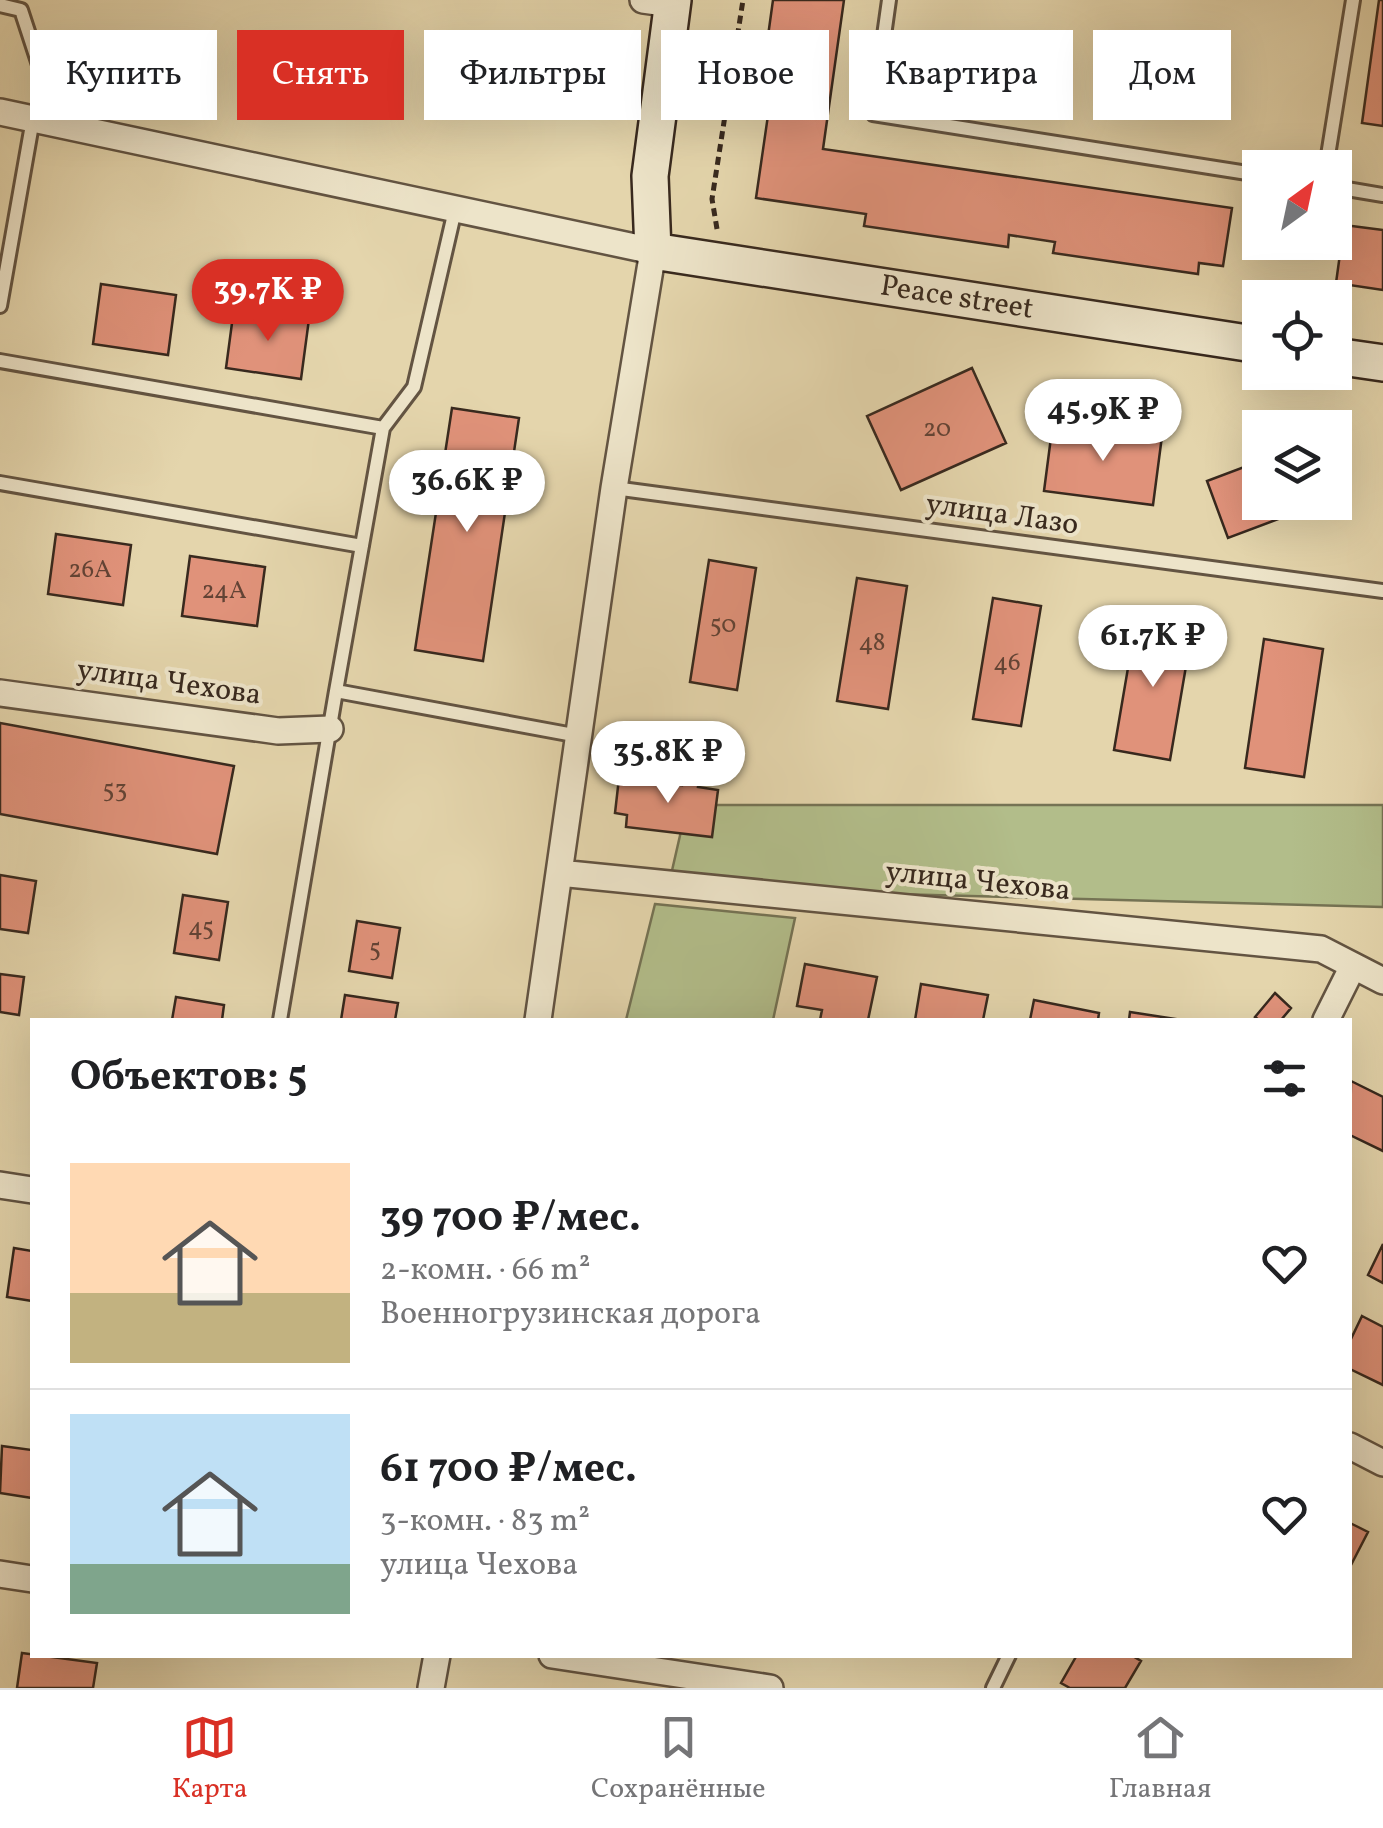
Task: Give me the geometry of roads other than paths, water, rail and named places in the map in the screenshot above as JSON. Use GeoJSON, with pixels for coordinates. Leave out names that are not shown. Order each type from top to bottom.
{"type":"FeatureCollection","features":[{"type":"Feature","properties":{"kind":"street"},"geometry":{"type":"LineString","coordinates":[[538,1018],[614,488],[654,252],[650,176],[663,2]]}},
{"type":"Feature","properties":{"kind":"street"},"geometry":{"type":"LineString","coordinates":[[0,112],[654,252]]}},
{"type":"Feature","properties":{"kind":"street","name":"Peace street"},"geometry":{"type":"LineString","coordinates":[[654,252],[1242,342]]}},
{"type":"Feature","properties":{"kind":"street"},"geometry":{"type":"LineString","coordinates":[[1352,358],[1383,363]]}},
{"type":"Feature","properties":{"kind":"street","name":"улица Чехова"},"geometry":{"type":"LineString","coordinates":[[0,693],[278,731],[330,729]]}},
{"type":"Feature","properties":{"kind":"street","name":"улица Чехова"},"geometry":{"type":"LineString","coordinates":[[559,873],[1320,950],[1383,981]]}},
{"type":"Feature","properties":{"kind":"street"},"geometry":{"type":"LineString","coordinates":[[1327,1018],[1353,966]]}},
{"type":"Feature","properties":{"kind":"street"},"geometry":{"type":"LineString","coordinates":[[0,1185],[30,1190]]}},
{"type":"Feature","properties":{"kind":"street"},"geometry":{"type":"LineString","coordinates":[[1352,1447],[1383,1463]]}},
{"type":"Feature","properties":{"kind":"street"},"geometry":{"type":"LineString","coordinates":[[0,1574],[30,1579]]}},
{"type":"Feature","properties":{"kind":"street"},"geometry":{"type":"LineString","coordinates":[[430,1688],[436,1658]]}},
{"type":"Feature","properties":{"kind":"street"},"geometry":{"type":"LineString","coordinates":[[572,1658],[770,1688]]}},
{"type":"Feature","properties":{"kind":"lane"},"geometry":{"type":"LineString","coordinates":[[888,0],[873,114],[1242,172]]}},
{"type":"Feature","properties":{"kind":"lane"},"geometry":{"type":"LineString","coordinates":[[1329,150],[1353,0]]}},
{"type":"Feature","properties":{"kind":"lane"},"geometry":{"type":"LineString","coordinates":[[0,6],[21,10],[46,122],[0,306]]}},
{"type":"Feature","properties":{"kind":"lane"},"geometry":{"type":"LineString","coordinates":[[1352,189],[1383,195]]}},
{"type":"Feature","properties":{"kind":"lane"},"geometry":{"type":"LineString","coordinates":[[280,1018],[383,428],[414,387],[455,210]]}},
{"type":"Feature","properties":{"kind":"lane"},"geometry":{"type":"LineString","coordinates":[[0,361],[383,428]]}},
{"type":"Feature","properties":{"kind":"lane"},"geometry":{"type":"LineString","coordinates":[[0,483],[362,546]]}},
{"type":"Feature","properties":{"kind":"lane","name":"улица Лазо"},"geometry":{"type":"LineString","coordinates":[[614,488],[1383,591]]}},
{"type":"Feature","properties":{"kind":"lane"},"geometry":{"type":"LineString","coordinates":[[336,691],[578,736]]}},
{"type":"Feature","properties":{"kind":"lane"},"geometry":{"type":"LineString","coordinates":[[992,1688],[1007,1658]]}}]}
